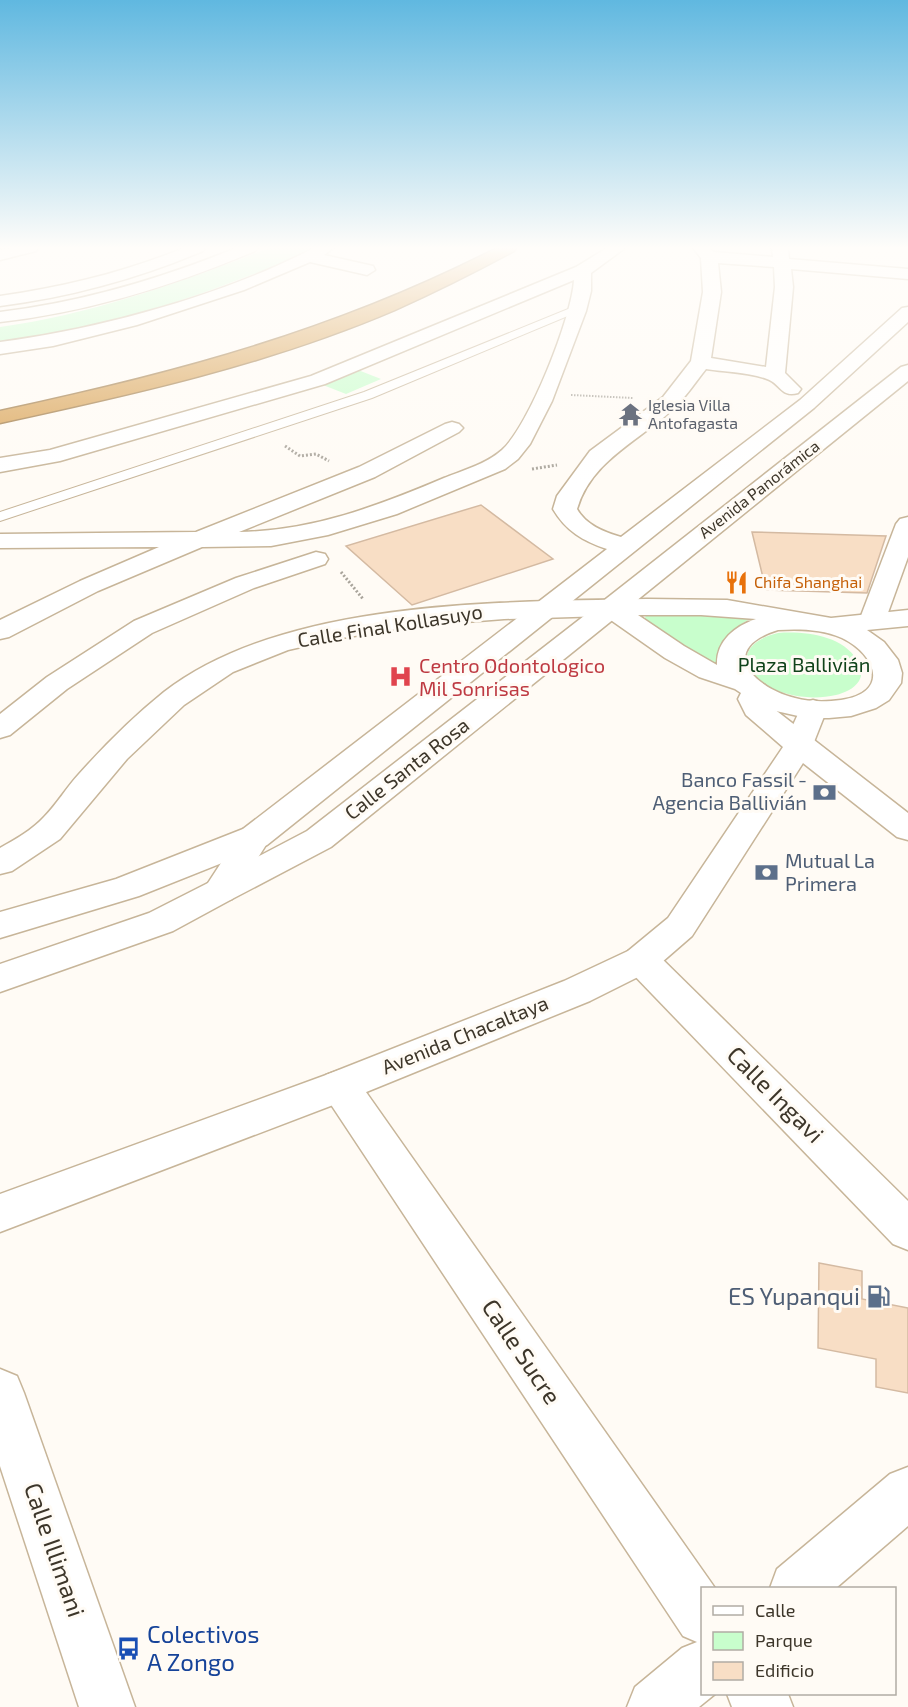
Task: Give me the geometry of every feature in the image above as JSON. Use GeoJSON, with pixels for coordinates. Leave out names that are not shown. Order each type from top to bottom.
{"type":"FeatureCollection","features":[{"type":"Feature","properties":{"kind":"highway"},"geometry":{"type":"LineString","coordinates":[[0,404],[154,370],[294,328]]}},
{"type":"Feature","properties":{"kind":"highway"},"geometry":{"type":"LineString","coordinates":[[0,417],[166,378],[328,328]]}},
{"type":"Feature","properties":{"kind":"street"},"geometry":{"type":"LineString","coordinates":[[0,348],[57,340],[107,328]]}},
{"type":"Feature","properties":{"kind":"street"},"geometry":{"type":"LineString","coordinates":[[0,465],[52,456],[318,380],[445,328]]}},
{"type":"Feature","properties":{"kind":"street"},"geometry":{"type":"LineString","coordinates":[[0,729],[57,683],[143,627],[245,583],[312,547],[345,525],[380,513],[500,463],[517,448],[544,393],[570,328]]}},
{"type":"Feature","properties":{"kind":"street"},"geometry":{"type":"LineString","coordinates":[[626,547],[579,528],[570,520],[565,509],[569,496],[598,456],[670,400],[701,362],[706,328]]}},
{"type":"Feature","properties":{"kind":"street"},"geometry":{"type":"LineString","coordinates":[[776,374],[780,328]]}},
{"type":"Feature","properties":{"kind":"street","name":"Calle Santa Rosa"},"geometry":{"type":"LineString","coordinates":[[220,891],[255,837],[807,404],[891,328]]}},
{"type":"Feature","properties":{"kind":"street"},"geometry":{"type":"LineString","coordinates":[[701,362],[776,374],[807,404]]}},
{"type":"Feature","properties":{"kind":"street","name":"Avenida Panorámica"},"geometry":{"type":"LineString","coordinates":[[611,608],[908,371]]}},
{"type":"Feature","properties":{"kind":"street"},"geometry":{"type":"LineString","coordinates":[[0,631],[56,600],[196,539],[357,476],[452,428]]}},
{"type":"Feature","properties":{"kind":"street"},"geometry":{"type":"LineString","coordinates":[[872,621],[908,524]]}},
{"type":"Feature","properties":{"kind":"street"},"geometry":{"type":"LineString","coordinates":[[0,542],[272,539],[312,547]]}},
{"type":"Feature","properties":{"kind":"street"},"geometry":{"type":"LineString","coordinates":[[0,555],[30,540]]}},
{"type":"Feature","properties":{"kind":"street"},"geometry":{"type":"LineString","coordinates":[[611,608],[706,670],[781,703],[813,710],[844,709],[869,701],[908,683]]}},
{"type":"Feature","properties":{"kind":"street","name":"Calle Santa Rosa"},"geometry":{"type":"LineString","coordinates":[[0,978],[161,922],[319,838],[611,608]]}},
{"type":"Feature","properties":{"kind":"street","name":"Calle Final Kollasuyo"},"geometry":{"type":"LineString","coordinates":[[0,863],[49,831],[89,782],[163,707],[206,676],[253,652],[297,638],[382,622],[493,610],[728,608],[779,614],[818,624],[866,642],[882,656],[888,673],[884,688],[869,701]]}},
{"type":"Feature","properties":{"kind":"street"},"geometry":{"type":"LineString","coordinates":[[908,618],[764,625],[752,629],[736,641],[730,657],[731,666],[749,687],[756,709],[798,745],[908,829]]}},
{"type":"Feature","properties":{"kind":"street","name":"Avenida Chacaltaya"},"geometry":{"type":"LineString","coordinates":[[0,1213],[340,1086],[577,991],[641,960],[680,927],[798,745],[813,710]]}},
{"type":"Feature","properties":{"kind":"street"},"geometry":{"type":"LineString","coordinates":[[0,926],[127,888],[255,837]]}},
{"type":"Feature","properties":{"kind":"street","name":"Calle Ingavi"},"geometry":{"type":"LineString","coordinates":[[641,960],[908,1230]]}},
{"type":"Feature","properties":{"kind":"street","name":"Calle Sucre"},"geometry":{"type":"LineString","coordinates":[[340,1086],[701,1616]]}},
{"type":"Feature","properties":{"kind":"street","name":"Calle Illimani"},"geometry":{"type":"LineString","coordinates":[[0,1393],[107,1707]]}},
{"type":"Feature","properties":{"kind":"street"},"geometry":{"type":"LineString","coordinates":[[797,1587],[908,1492]]}},
{"type":"Feature","properties":{"kind":"street"},"geometry":{"type":"LineString","coordinates":[[655,1707],[701,1669]]}},
{"type":"Feature","properties":{"kind":"street"},"geometry":{"type":"LineString","coordinates":[[756,1695],[765,1707]]}},
{"type":"Feature","properties":{"kind":"lane"},"geometry":{"type":"LineString","coordinates":[[0,517],[368,395],[531,328]]}},
{"type":"Feature","properties":{"kind":"path"},"geometry":{"type":"LineString","coordinates":[[544,393],[670,400]]}},
{"type":"Feature","properties":{"kind":"path"},"geometry":{"type":"LineString","coordinates":[[261,430],[300,456],[316,454],[357,476]]}},
{"type":"Feature","properties":{"kind":"path"},"geometry":{"type":"LineString","coordinates":[[490,467],[539,470],[598,456]]}},
{"type":"Feature","properties":{"kind":"path"},"geometry":{"type":"LineString","coordinates":[[312,547],[382,622]]}},
{"type":"Feature","properties":{"kind":"green space"},"geometry":{"type":"Polygon","coordinates":[[[0,328],[84,328],[31,338],[0,343],[0,328]]]}},
{"type":"Feature","properties":{"kind":"green space"},"geometry":{"type":"Polygon","coordinates":[[[358,370],[381,379],[346,394],[323,385],[358,370]]]}},
{"type":"Feature","properties":{"kind":"green space"},"geometry":{"type":"Polygon","coordinates":[[[647,613],[761,613],[741,625],[731,636],[722,673],[644,620],[647,613]]]}},
{"type":"Feature","properties":{"kind":"green space","name":"Plaza Ballivián"},"geometry":{"type":"Polygon","coordinates":[[[778,633],[822,636],[842,645],[860,665],[859,681],[852,688],[828,697],[796,696],[780,692],[761,682],[748,666],[749,650],[765,637],[778,633]]]}},
{"type":"Feature","properties":{"kind":"building"},"geometry":{"type":"Polygon","coordinates":[[[481,505],[553,559],[412,605],[346,546],[481,505]]]}},
{"type":"Feature","properties":{"kind":"building"},"geometry":{"type":"Polygon","coordinates":[[[752,532],[886,536],[867,593],[766,590],[752,532]]]}},
{"type":"Feature","properties":{"kind":"building"},"geometry":{"type":"Polygon","coordinates":[[[819,1263],[862,1271],[862,1299],[908,1308],[908,1393],[876,1387],[876,1359],[818,1348],[819,1263]]]}},
{"type":"Feature","properties":{"kind":"place","name":"Iglesia Villa Antofagasta"},"geometry":{"type":"Point","coordinates":[630,414]}},
{"type":"Feature","properties":{"kind":"place","name":"Chifa Shanghai"},"geometry":{"type":"Point","coordinates":[736,582]}},
{"type":"Feature","properties":{"kind":"place","name":"Centro Odontologico Mil Sonrisas"},"geometry":{"type":"Point","coordinates":[401,677]}},
{"type":"Feature","properties":{"kind":"place","name":"Banco Fassil - Agencia Ballivián"},"geometry":{"type":"Point","coordinates":[825,792]}},
{"type":"Feature","properties":{"kind":"place","name":"Mutual La Primera"},"geometry":{"type":"Point","coordinates":[767,872]}},
{"type":"Feature","properties":{"kind":"place","name":"ES Yupanqui"},"geometry":{"type":"Point","coordinates":[878,1297]}},
{"type":"Feature","properties":{"kind":"place","name":"Colectivos A Zongo"},"geometry":{"type":"Point","coordinates":[129,1649]}}]}
